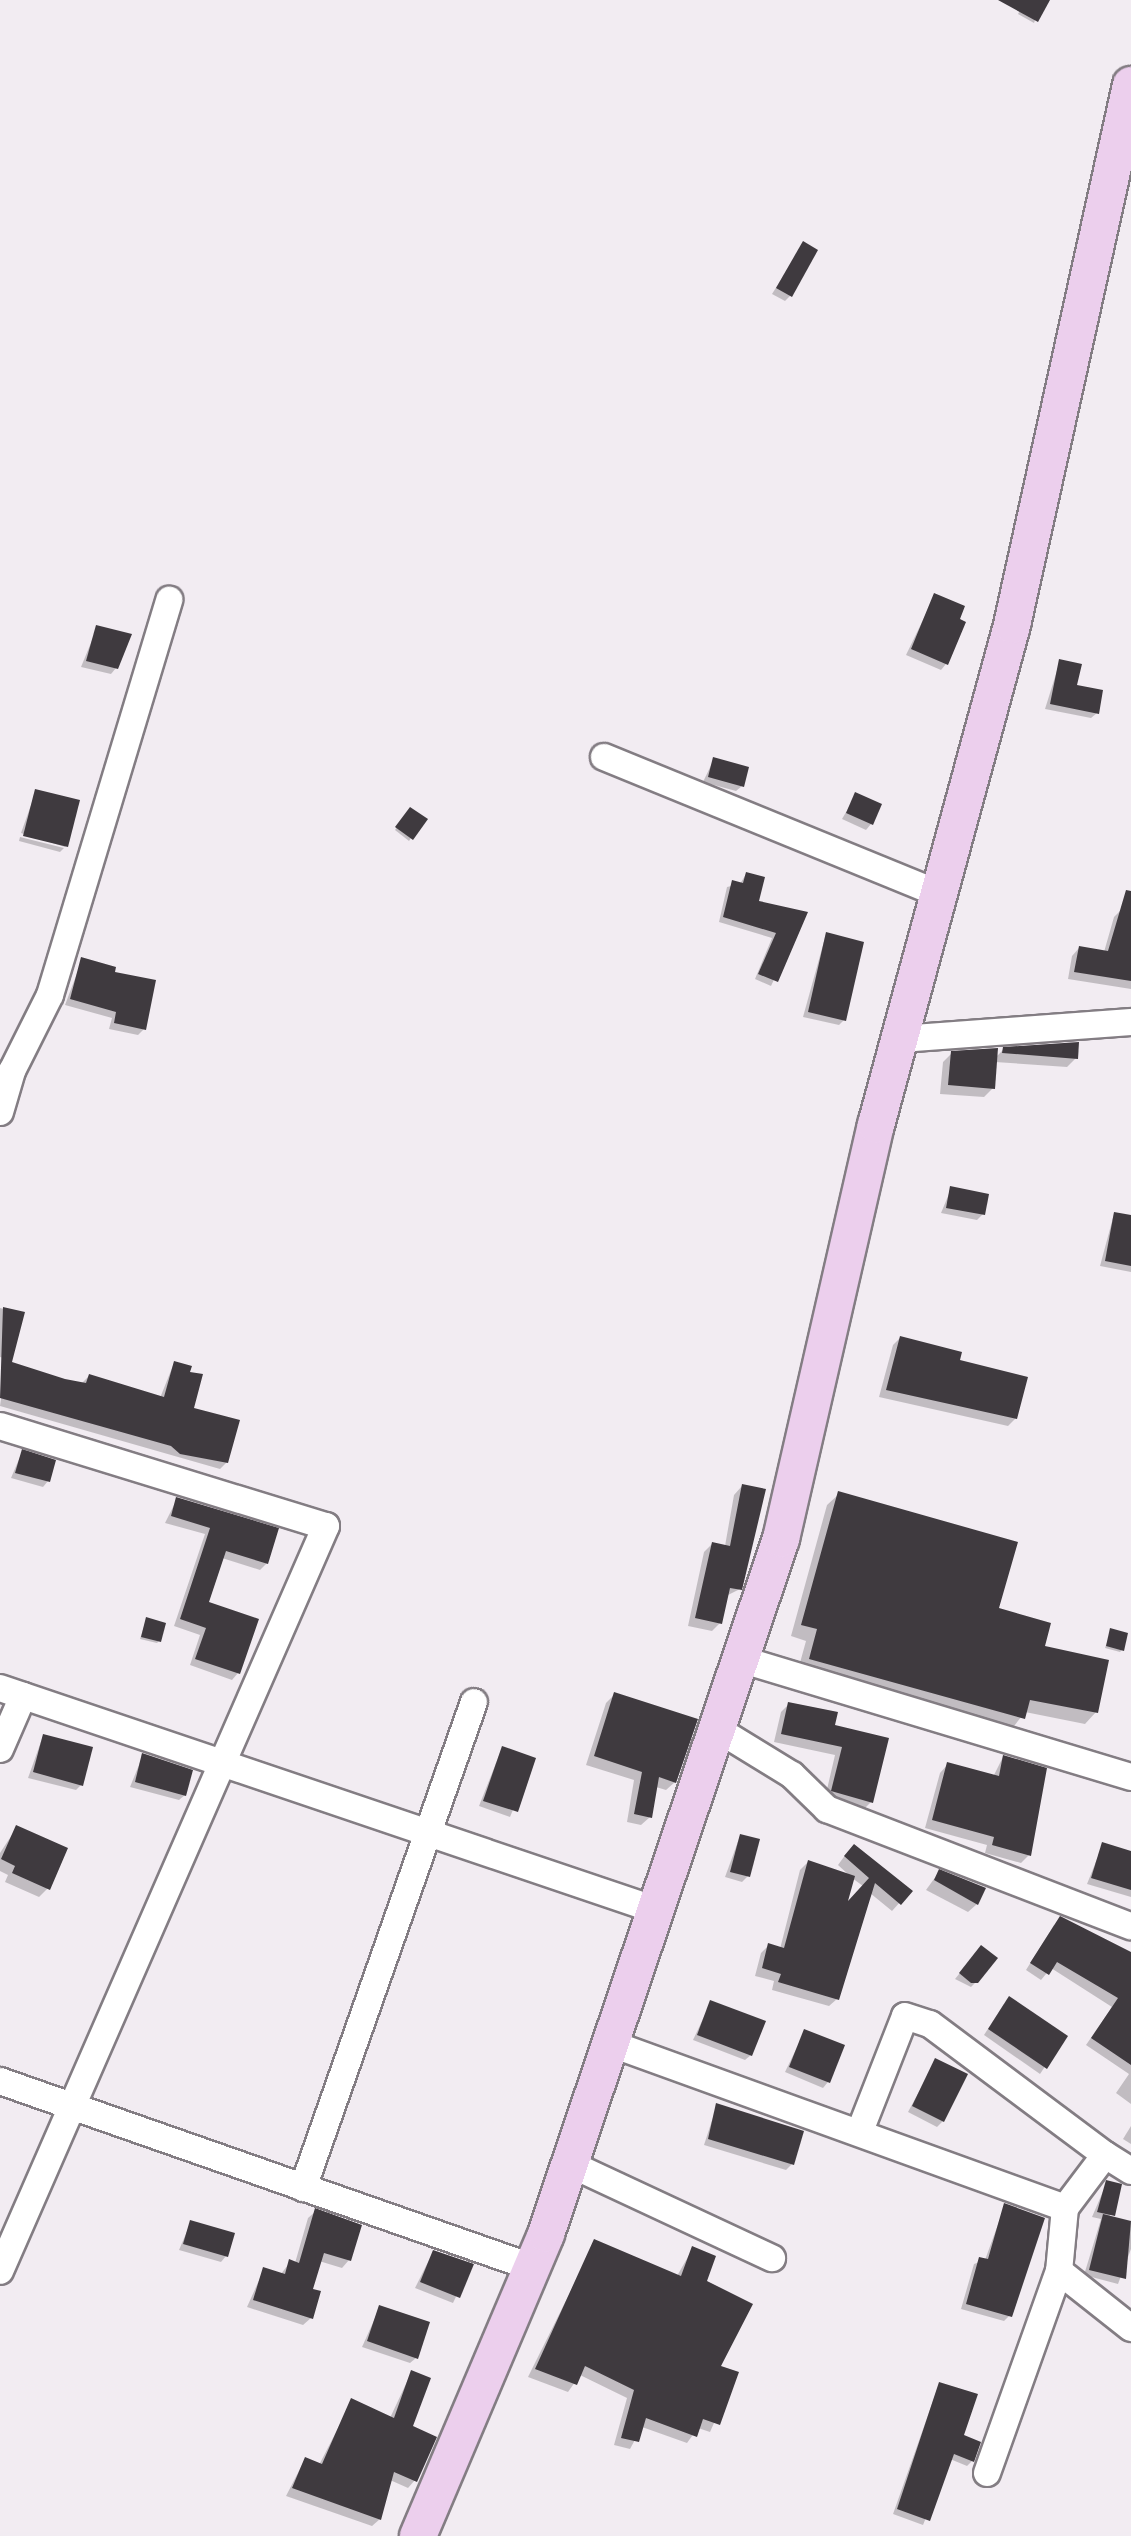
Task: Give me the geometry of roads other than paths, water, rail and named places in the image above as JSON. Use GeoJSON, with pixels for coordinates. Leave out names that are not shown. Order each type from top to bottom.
{"type":"FeatureCollection","features":[{"type":"Feature","properties":{"kind":"street"},"geometry":{"type":"LineString","coordinates":[[418,2536],[531,2267],[570,2164],[781,1539],[900,1039],[1012,625],[1121,177],[1131,85]]}},
{"type":"Feature","properties":{"kind":"street"},"geometry":{"type":"LineString","coordinates":[[0,1112],[12,1071],[50,995],[169,600]]}},
{"type":"Feature","properties":{"kind":"street"},"geometry":{"type":"LineString","coordinates":[[604,757],[939,894]]}},
{"type":"Feature","properties":{"kind":"street"},"geometry":{"type":"LineString","coordinates":[[900,1039],[1131,1022]]}},
{"type":"Feature","properties":{"kind":"street"},"geometry":{"type":"LineString","coordinates":[[0,1426],[326,1526],[3,2258]]}},
{"type":"Feature","properties":{"kind":"street"},"geometry":{"type":"LineString","coordinates":[[740,1659],[1131,1777]]}},
{"type":"Feature","properties":{"kind":"street"},"geometry":{"type":"LineString","coordinates":[[0,1749],[11,1692],[426,1836],[656,1910]]}},
{"type":"Feature","properties":{"kind":"street"},"geometry":{"type":"LineString","coordinates":[[303,2188],[474,1702]]}},
{"type":"Feature","properties":{"kind":"street"},"geometry":{"type":"LineString","coordinates":[[717,1729],[792,1775],[827,1809],[1131,1926]]}},
{"type":"Feature","properties":{"kind":"street"},"geometry":{"type":"LineString","coordinates":[[860,2131],[905,2016],[930,2024],[1105,2155],[1131,2171]]}},
{"type":"Feature","properties":{"kind":"street"},"geometry":{"type":"LineString","coordinates":[[612,2044],[860,2131],[1065,2208]]}},
{"type":"Feature","properties":{"kind":"street"},"geometry":{"type":"LineString","coordinates":[[0,2081],[531,2267]]}},
{"type":"Feature","properties":{"kind":"street"},"geometry":{"type":"LineString","coordinates":[[987,2473],[1059,2271],[1065,2208],[1105,2155]]}},
{"type":"Feature","properties":{"kind":"street"},"geometry":{"type":"LineString","coordinates":[[570,2164],[772,2258]]}},
{"type":"Feature","properties":{"kind":"street"},"geometry":{"type":"LineString","coordinates":[[1059,2271],[1131,2328]]}}]}
